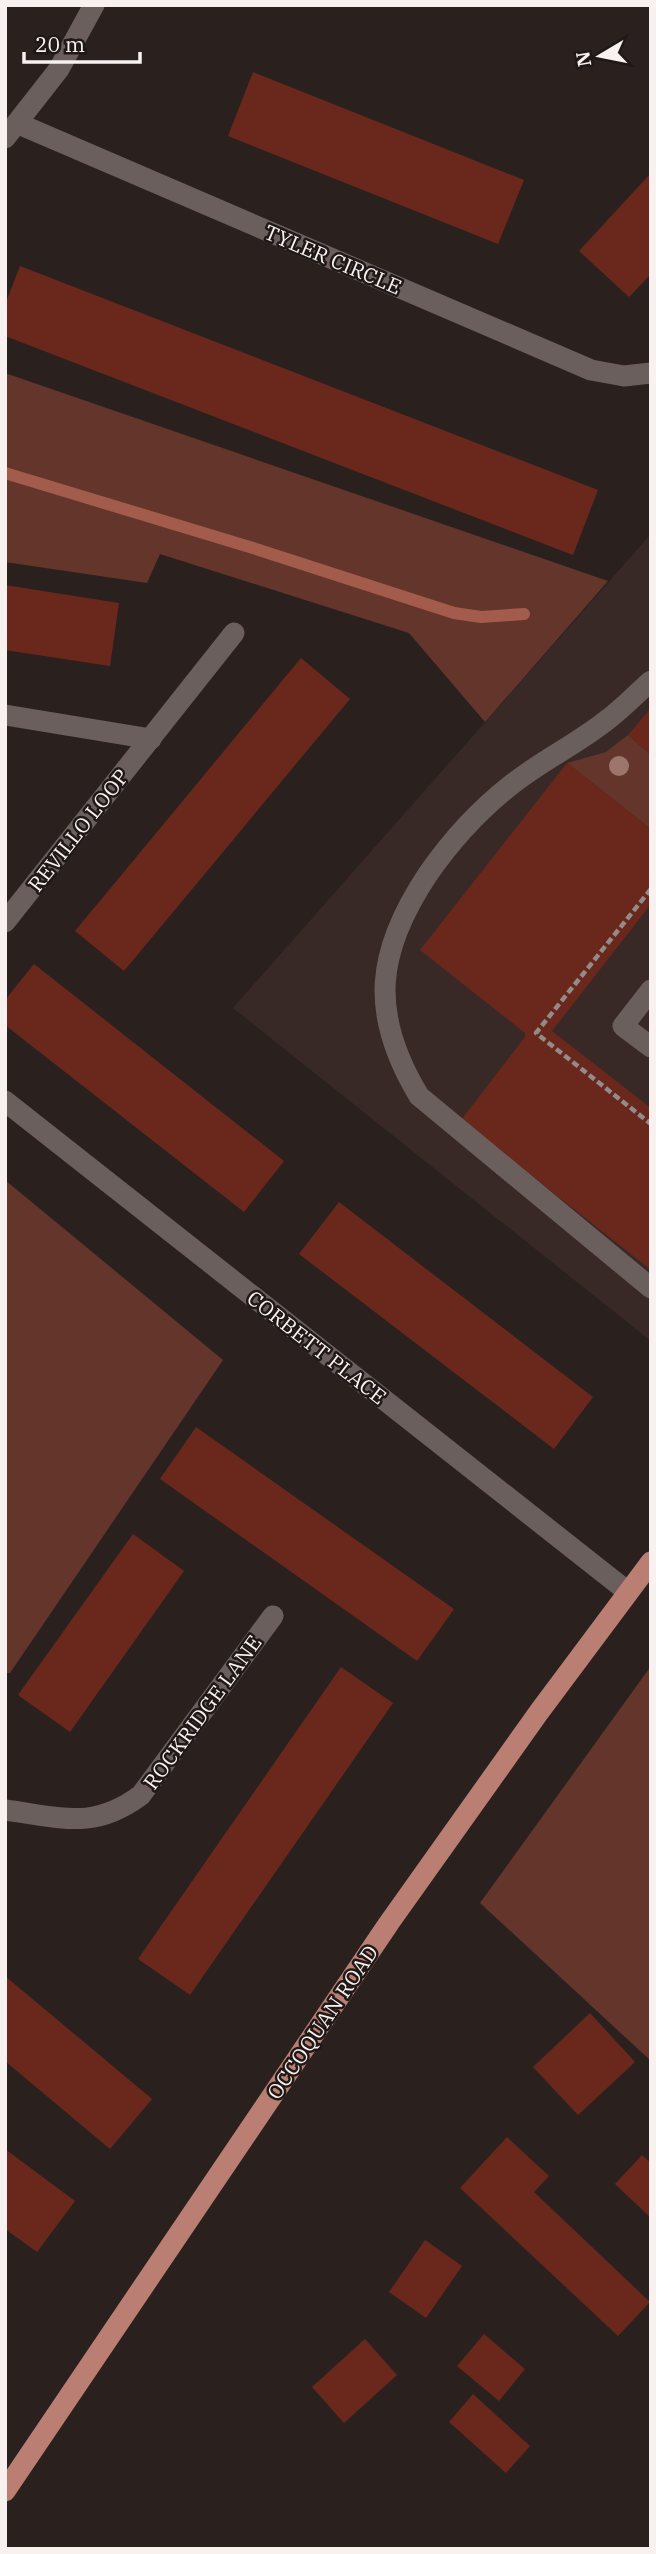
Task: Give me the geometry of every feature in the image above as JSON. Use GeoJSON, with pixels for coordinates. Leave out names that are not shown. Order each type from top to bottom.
{"type":"FeatureCollection","features":[{"type":"Feature","properties":{"kind":"main road","name":"OCCOQUAN ROAD"},"geometry":{"type":"LineString","coordinates":[[5,2491],[389,1923],[651,1562]]}},
{"type":"Feature","properties":{"kind":"street"},"geometry":{"type":"LineString","coordinates":[[12,131],[59,69],[94,5]]}},
{"type":"Feature","properties":{"kind":"street","name":"TYLER CIRCLE"},"geometry":{"type":"LineString","coordinates":[[12,131],[591,370],[624,376],[651,373]]}},
{"type":"Feature","properties":{"kind":"street","name":"REVILLO LOOP"},"geometry":{"type":"LineString","coordinates":[[5,922],[234,633]]}},
{"type":"Feature","properties":{"kind":"street"},"geometry":{"type":"LineString","coordinates":[[651,681],[608,719],[512,784],[484,808],[442,853],[404,911],[389,948],[384,989],[388,1029],[402,1068],[419,1096],[651,1288]]}},
{"type":"Feature","properties":{"kind":"street","name":"REVILLO LOOP"},"geometry":{"type":"LineString","coordinates":[[5,715],[150,739]]}},
{"type":"Feature","properties":{"kind":"street"},"geometry":{"type":"LineString","coordinates":[[651,990],[623,1026],[651,1048]]}},
{"type":"Feature","properties":{"kind":"street","name":"CORBETT PLACE"},"geometry":{"type":"LineString","coordinates":[[5,1101],[628,1592]]}},
{"type":"Feature","properties":{"kind":"street","name":"ROCKRIDGE LANE"},"geometry":{"type":"LineString","coordinates":[[5,1810],[78,1819],[94,1819],[119,1811],[141,1795],[273,1616]]}},
{"type":"Feature","properties":{"kind":"shaded area"},"geometry":{"type":"Polygon","coordinates":[[[5,373],[608,581],[485,722],[409,633],[160,554],[147,583],[5,562],[5,373]]]}},
{"type":"Feature","properties":{"kind":"shaded area"},"geometry":{"type":"Polygon","coordinates":[[[651,534],[651,1341],[233,1008],[651,534]]]}},
{"type":"Feature","properties":{"kind":"shaded area"},"geometry":{"type":"Polygon","coordinates":[[[628,735],[651,755],[651,829],[567,763],[606,752],[628,735]]]}},
{"type":"Feature","properties":{"kind":"shaded area"},"geometry":{"type":"Polygon","coordinates":[[[5,1180],[223,1360],[10,1673],[5,1673],[5,1180]]]}},
{"type":"Feature","properties":{"kind":"shaded area"},"geometry":{"type":"Polygon","coordinates":[[[651,1666],[651,2061],[480,1903],[651,1666]]]}},
{"type":"Feature","properties":{"kind":"building"},"geometry":{"type":"Polygon","coordinates":[[[253,72],[524,180],[498,244],[228,136],[253,72]]]}},
{"type":"Feature","properties":{"kind":"building"},"geometry":{"type":"Polygon","coordinates":[[[651,173],[651,274],[629,297],[579,251],[651,173]]]}},
{"type":"Feature","properties":{"kind":"building"},"geometry":{"type":"Polygon","coordinates":[[[20,266],[598,490],[573,555],[5,336],[5,305],[20,266]]]}},
{"type":"Feature","properties":{"kind":"building"},"geometry":{"type":"Polygon","coordinates":[[[5,585],[119,603],[110,666],[5,650],[5,585]]]}},
{"type":"Feature","properties":{"kind":"building"},"geometry":{"type":"Polygon","coordinates":[[[301,658],[350,699],[124,971],[75,931],[301,658]]]}},
{"type":"Feature","properties":{"kind":"building"},"geometry":{"type":"Polygon","coordinates":[[[651,708],[651,755],[628,735],[651,708]]]}},
{"type":"Feature","properties":{"kind":"building"},"geometry":{"type":"Polygon","coordinates":[[[567,763],[651,829],[651,904],[552,1031],[651,1108],[651,1270],[461,1120],[525,1037],[525,1033],[420,950],[567,763]]]}},
{"type":"Feature","properties":{"kind":"building"},"geometry":{"type":"Polygon","coordinates":[[[34,964],[284,1161],[244,1212],[5,1025],[5,1000],[34,964]]]}},
{"type":"Feature","properties":{"kind":"building"},"geometry":{"type":"Polygon","coordinates":[[[339,1202],[593,1397],[554,1449],[299,1254],[339,1202]]]}},
{"type":"Feature","properties":{"kind":"building"},"geometry":{"type":"Polygon","coordinates":[[[196,1427],[454,1609],[417,1661],[160,1479],[196,1427]]]}},
{"type":"Feature","properties":{"kind":"building"},"geometry":{"type":"Polygon","coordinates":[[[133,1534],[184,1571],[70,1732],[18,1695],[133,1534]]]}},
{"type":"Feature","properties":{"kind":"building"},"geometry":{"type":"Polygon","coordinates":[[[341,1667],[393,1703],[190,1995],[138,1959],[341,1667]]]}},
{"type":"Feature","properties":{"kind":"building"},"geometry":{"type":"Polygon","coordinates":[[[5,1976],[152,2099],[110,2149],[5,2061],[5,1976]]]}},
{"type":"Feature","properties":{"kind":"building"},"geometry":{"type":"Polygon","coordinates":[[[590,2013],[635,2062],[578,2115],[533,2067],[590,2013]]]}},
{"type":"Feature","properties":{"kind":"building"},"geometry":{"type":"Polygon","coordinates":[[[507,2137],[549,2176],[534,2192],[650,2302],[618,2336],[460,2188],[507,2137]]]}},
{"type":"Feature","properties":{"kind":"building"},"geometry":{"type":"Polygon","coordinates":[[[5,2149],[75,2201],[37,2252],[5,2229],[5,2149]]]}},
{"type":"Feature","properties":{"kind":"building"},"geometry":{"type":"Polygon","coordinates":[[[642,2155],[651,2163],[651,2218],[615,2184],[642,2155]]]}},
{"type":"Feature","properties":{"kind":"building"},"geometry":{"type":"Polygon","coordinates":[[[425,2240],[462,2266],[426,2318],[389,2292],[425,2240]]]}},
{"type":"Feature","properties":{"kind":"building"},"geometry":{"type":"Polygon","coordinates":[[[484,2334],[525,2369],[499,2401],[457,2366],[484,2334]]]}},
{"type":"Feature","properties":{"kind":"building"},"geometry":{"type":"Polygon","coordinates":[[[365,2339],[397,2375],[344,2423],[312,2387],[365,2339]]]}},
{"type":"Feature","properties":{"kind":"building"},"geometry":{"type":"Polygon","coordinates":[[[473,2394],[530,2446],[506,2473],[449,2422],[473,2394]]]}},
{"type":"Feature","properties":{"kind":"waterway"},"geometry":{"type":"LineString","coordinates":[[5,473],[253,548],[454,613],[481,617],[524,614]]}}]}
